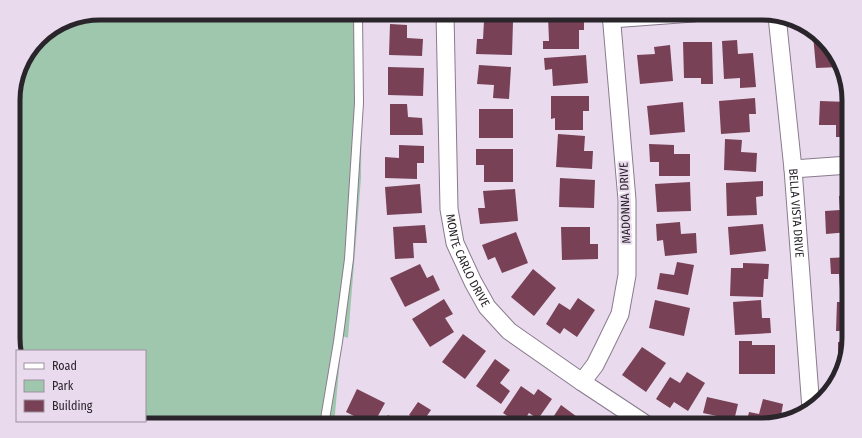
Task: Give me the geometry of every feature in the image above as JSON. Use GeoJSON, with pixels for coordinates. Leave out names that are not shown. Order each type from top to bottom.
{"type":"FeatureCollection","features":[{"type":"Feature","properties":{"kind":"street","name":"MONTE CARLO DRIVE"},"geometry":{"type":"LineString","coordinates":[[445,20],[449,209],[455,243],[472,282],[487,306],[509,331],[636,418]]}},
{"type":"Feature","properties":{"kind":"street","name":"MADONNA DRIVE"},"geometry":{"type":"LineString","coordinates":[[582,382],[598,359],[620,314],[627,275],[626,200],[611,20]]}},
{"type":"Feature","properties":{"kind":"street","name":"BELLA VISTA DRIVE"},"geometry":{"type":"LineString","coordinates":[[778,22],[793,169],[810,402]]}},
{"type":"Feature","properties":{"kind":"street"},"geometry":{"type":"LineString","coordinates":[[793,169],[842,165]]}},
{"type":"Feature","properties":{"kind":"lane"},"geometry":{"type":"LineString","coordinates":[[325,418],[338,342],[349,259],[359,103],[358,20]]}},
{"type":"Feature","properties":{"kind":"green space"},"geometry":{"type":"Polygon","coordinates":[[[94,20],[362,20],[361,178],[348,338],[342,336],[335,418],[146,418],[146,350],[21,350],[20,94],[28,64],[43,43],[55,33],[69,26],[94,20]]]}},
{"type":"Feature","properties":{"kind":"building"},"geometry":{"type":"Polygon","coordinates":[[[548,20],[584,20],[584,30],[579,30],[579,49],[543,49],[543,41],[549,41],[548,20]]]}},
{"type":"Feature","properties":{"kind":"building"},"geometry":{"type":"Polygon","coordinates":[[[484,21],[513,22],[512,55],[476,54],[477,39],[483,39],[484,21]]]}},
{"type":"Feature","properties":{"kind":"building"},"geometry":{"type":"Polygon","coordinates":[[[390,24],[407,25],[407,38],[423,39],[422,56],[389,55],[390,24]]]}},
{"type":"Feature","properties":{"kind":"building"},"geometry":{"type":"Polygon","coordinates":[[[813,39],[829,55],[835,67],[816,68],[813,39]]]}},
{"type":"Feature","properties":{"kind":"building"},"geometry":{"type":"Polygon","coordinates":[[[737,40],[738,54],[753,53],[756,87],[740,88],[740,78],[724,79],[722,41],[737,40]]]}},
{"type":"Feature","properties":{"kind":"building"},"geometry":{"type":"Polygon","coordinates":[[[683,42],[712,42],[713,84],[701,84],[701,78],[684,78],[683,42]]]}},
{"type":"Feature","properties":{"kind":"building"},"geometry":{"type":"Polygon","coordinates":[[[670,45],[673,81],[640,84],[637,55],[655,54],[654,47],[670,45]]]}},
{"type":"Feature","properties":{"kind":"building"},"geometry":{"type":"Polygon","coordinates":[[[586,55],[588,83],[553,86],[552,69],[545,70],[544,58],[586,55]]]}},
{"type":"Feature","properties":{"kind":"building"},"geometry":{"type":"Polygon","coordinates":[[[479,65],[511,67],[509,99],[493,98],[494,85],[477,84],[479,65]]]}},
{"type":"Feature","properties":{"kind":"building"},"geometry":{"type":"Polygon","coordinates":[[[388,67],[424,68],[423,96],[388,95],[388,67]]]}},
{"type":"Feature","properties":{"kind":"building"},"geometry":{"type":"Polygon","coordinates":[[[551,96],[589,96],[589,111],[583,111],[583,130],[555,130],[555,118],[551,119],[551,96]]]}},
{"type":"Feature","properties":{"kind":"building"},"geometry":{"type":"Polygon","coordinates":[[[755,98],[756,114],[749,114],[750,132],[721,134],[719,101],[755,98]]]}},
{"type":"Feature","properties":{"kind":"building"},"geometry":{"type":"Polygon","coordinates":[[[820,101],[842,102],[842,137],[836,137],[836,125],[819,125],[820,101]]]}},
{"type":"Feature","properties":{"kind":"building"},"geometry":{"type":"Polygon","coordinates":[[[683,102],[685,132],[650,135],[647,106],[683,102]]]}},
{"type":"Feature","properties":{"kind":"building"},"geometry":{"type":"Polygon","coordinates":[[[390,104],[407,104],[408,117],[422,118],[423,135],[390,135],[390,104]]]}},
{"type":"Feature","properties":{"kind":"building"},"geometry":{"type":"Polygon","coordinates":[[[479,109],[513,109],[513,138],[479,138],[479,109]]]}},
{"type":"Feature","properties":{"kind":"building"},"geometry":{"type":"Polygon","coordinates":[[[558,134],[585,136],[584,151],[593,151],[592,169],[556,167],[558,134]]]}},
{"type":"Feature","properties":{"kind":"building"},"geometry":{"type":"Polygon","coordinates":[[[725,139],[742,140],[741,152],[757,153],[756,172],[724,170],[725,139]]]}},
{"type":"Feature","properties":{"kind":"building"},"geometry":{"type":"Polygon","coordinates":[[[649,144],[674,145],[674,154],[690,154],[690,176],[659,176],[659,162],[650,162],[649,144]]]}},
{"type":"Feature","properties":{"kind":"building"},"geometry":{"type":"Polygon","coordinates":[[[399,145],[424,146],[424,163],[417,163],[417,179],[385,178],[385,157],[399,158],[399,145]]]}},
{"type":"Feature","properties":{"kind":"building"},"geometry":{"type":"Polygon","coordinates":[[[476,149],[513,149],[513,182],[484,182],[484,165],[476,165],[476,149]]]}},
{"type":"Feature","properties":{"kind":"building"},"geometry":{"type":"Polygon","coordinates":[[[560,178],[595,180],[594,208],[559,207],[560,178]]]}},
{"type":"Feature","properties":{"kind":"building"},"geometry":{"type":"Polygon","coordinates":[[[763,181],[763,196],[756,197],[757,215],[727,216],[726,183],[763,181]]]}},
{"type":"Feature","properties":{"kind":"building"},"geometry":{"type":"Polygon","coordinates":[[[690,182],[691,211],[657,212],[655,184],[690,182]]]}},
{"type":"Feature","properties":{"kind":"building"},"geometry":{"type":"Polygon","coordinates":[[[420,184],[422,213],[387,215],[385,187],[420,184]]]}},
{"type":"Feature","properties":{"kind":"building"},"geometry":{"type":"Polygon","coordinates":[[[515,189],[518,221],[480,224],[478,208],[485,208],[483,191],[515,189]]]}},
{"type":"Feature","properties":{"kind":"building"},"geometry":{"type":"Polygon","coordinates":[[[839,196],[842,196],[842,233],[826,234],[825,211],[840,210],[839,196]]]}},
{"type":"Feature","properties":{"kind":"building"},"geometry":{"type":"Polygon","coordinates":[[[680,222],[681,234],[696,233],[697,253],[665,256],[663,240],[657,241],[656,224],[680,222]]]}},
{"type":"Feature","properties":{"kind":"building"},"geometry":{"type":"Polygon","coordinates":[[[763,224],[766,251],[730,255],[728,227],[763,224]]]}},
{"type":"Feature","properties":{"kind":"building"},"geometry":{"type":"Polygon","coordinates":[[[425,225],[427,243],[413,243],[414,258],[395,259],[393,227],[425,225]]]}},
{"type":"Feature","properties":{"kind":"building"},"geometry":{"type":"Polygon","coordinates":[[[561,227],[590,227],[590,244],[598,244],[598,259],[562,260],[561,227]]]}},
{"type":"Feature","properties":{"kind":"building"},"geometry":{"type":"Polygon","coordinates":[[[516,232],[528,263],[502,273],[495,257],[488,260],[482,245],[516,232]]]}},
{"type":"Feature","properties":{"kind":"building"},"geometry":{"type":"Polygon","coordinates":[[[842,257],[842,290],[840,290],[839,274],[831,274],[830,258],[842,257]]]}},
{"type":"Feature","properties":{"kind":"building"},"geometry":{"type":"Polygon","coordinates":[[[677,262],[694,265],[688,295],[657,289],[660,273],[674,275],[677,262]]]}},
{"type":"Feature","properties":{"kind":"building"},"geometry":{"type":"Polygon","coordinates":[[[743,263],[769,264],[768,279],[764,279],[763,297],[730,296],[731,268],[743,268],[743,263]]]}},
{"type":"Feature","properties":{"kind":"building"},"geometry":{"type":"Polygon","coordinates":[[[420,264],[427,278],[433,275],[440,290],[405,307],[390,278],[420,264]]]}},
{"type":"Feature","properties":{"kind":"building"},"geometry":{"type":"Polygon","coordinates":[[[533,269],[556,288],[534,316],[511,297],[533,269]]]}},
{"type":"Feature","properties":{"kind":"building"},"geometry":{"type":"Polygon","coordinates":[[[578,298],[595,310],[577,337],[564,328],[560,334],[546,324],[559,303],[570,310],[578,298]]]}},
{"type":"Feature","properties":{"kind":"building"},"geometry":{"type":"Polygon","coordinates":[[[444,299],[453,314],[445,318],[454,332],[430,347],[412,319],[444,299]]]}},
{"type":"Feature","properties":{"kind":"building"},"geometry":{"type":"Polygon","coordinates":[[[655,300],[690,308],[684,336],[649,328],[655,300]]]}},
{"type":"Feature","properties":{"kind":"building"},"geometry":{"type":"Polygon","coordinates":[[[761,300],[762,318],[770,318],[771,333],[735,335],[733,302],[761,300]]]}},
{"type":"Feature","properties":{"kind":"building"},"geometry":{"type":"Polygon","coordinates":[[[837,302],[842,302],[842,331],[836,331],[837,302]]]}},
{"type":"Feature","properties":{"kind":"building"},"geometry":{"type":"Polygon","coordinates":[[[463,334],[486,351],[465,379],[442,362],[463,334]]]}},
{"type":"Feature","properties":{"kind":"building"},"geometry":{"type":"Polygon","coordinates":[[[739,341],[752,341],[752,345],[775,345],[775,374],[739,374],[739,341]]]}},
{"type":"Feature","properties":{"kind":"building"},"geometry":{"type":"Polygon","coordinates":[[[838,342],[842,342],[839,359],[838,342]]]}},
{"type":"Feature","properties":{"kind":"building"},"geometry":{"type":"Polygon","coordinates":[[[642,347],[666,363],[646,392],[622,375],[642,347]]]}},
{"type":"Feature","properties":{"kind":"building"},"geometry":{"type":"Polygon","coordinates":[[[495,359],[510,370],[500,383],[510,391],[501,404],[476,386],[495,359]]]}},
{"type":"Feature","properties":{"kind":"building"},"geometry":{"type":"Polygon","coordinates":[[[687,372],[705,383],[688,411],[674,402],[670,408],[656,399],[670,377],[680,383],[687,372]]]}},
{"type":"Feature","properties":{"kind":"building"},"geometry":{"type":"Polygon","coordinates":[[[521,386],[534,395],[538,389],[552,399],[539,418],[529,413],[526,418],[510,418],[503,413],[521,386]]]}},
{"type":"Feature","properties":{"kind":"building"},"geometry":{"type":"Polygon","coordinates":[[[357,389],[385,403],[377,418],[358,418],[346,412],[357,389]]]}},
{"type":"Feature","properties":{"kind":"building"},"geometry":{"type":"Polygon","coordinates":[[[707,397],[738,404],[735,418],[717,418],[717,416],[703,413],[707,397]]]}},
{"type":"Feature","properties":{"kind":"building"},"geometry":{"type":"Polygon","coordinates":[[[763,399],[783,404],[781,415],[768,418],[748,418],[749,412],[759,414],[763,399]]]}},
{"type":"Feature","properties":{"kind":"building"},"geometry":{"type":"Polygon","coordinates":[[[418,402],[431,410],[425,418],[414,418],[409,415],[418,402]]]}},
{"type":"Feature","properties":{"kind":"building"},"geometry":{"type":"Polygon","coordinates":[[[561,405],[579,418],[553,418],[561,405]]]}}]}
